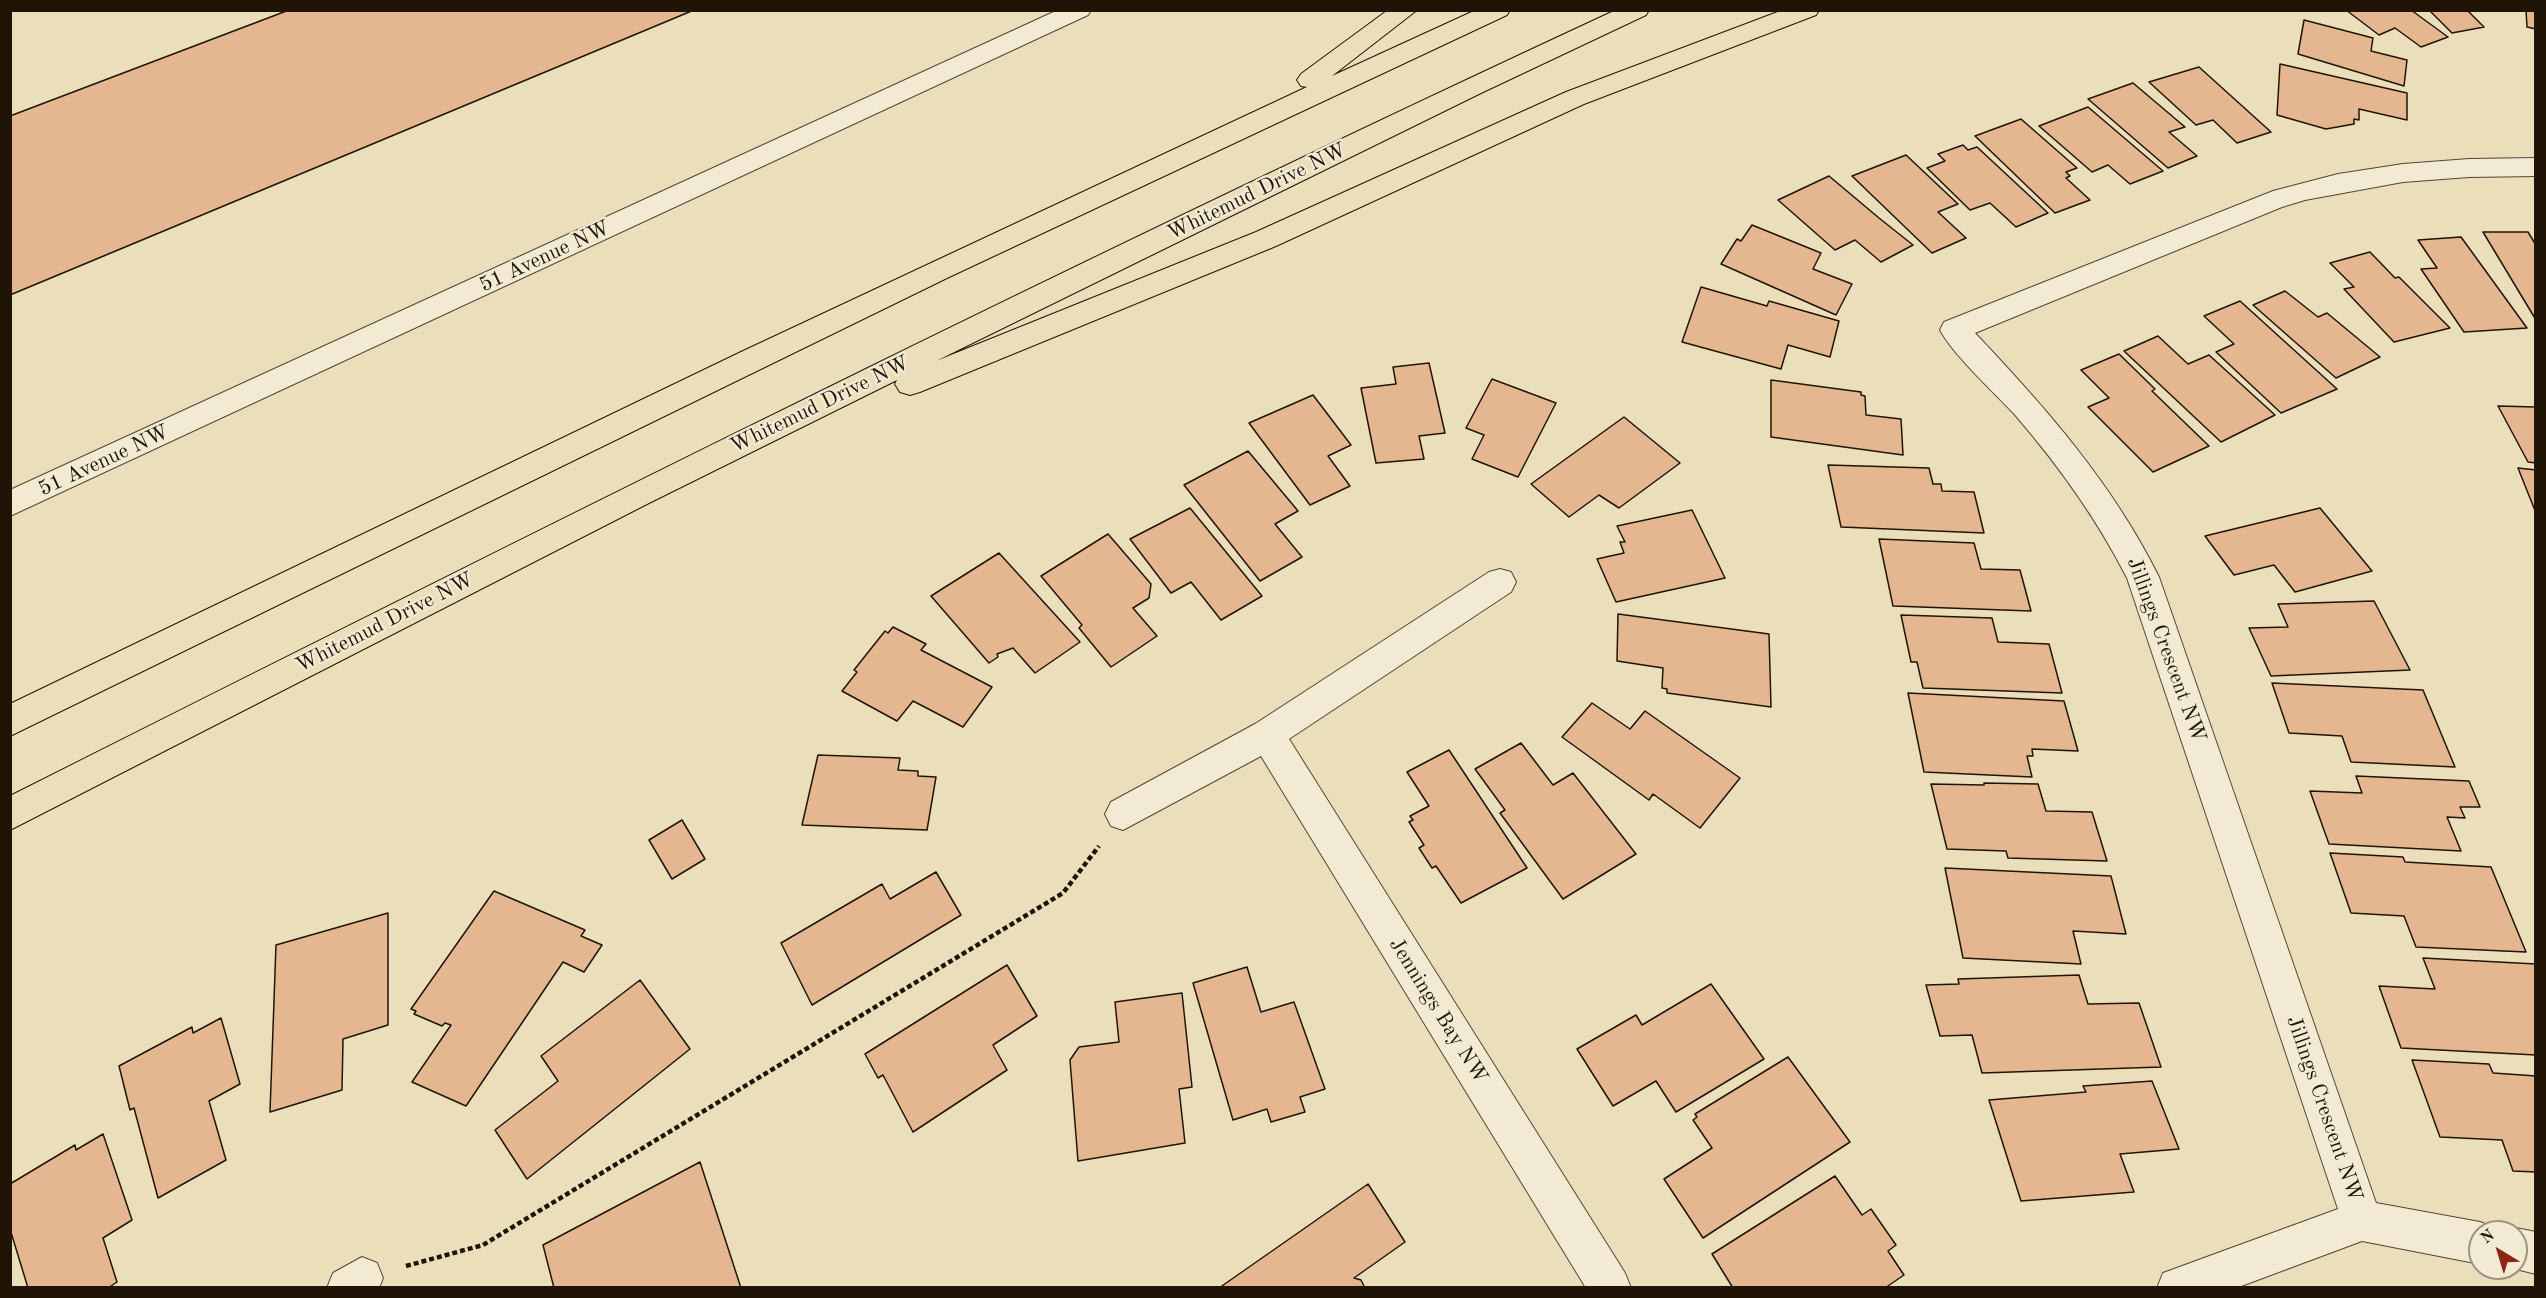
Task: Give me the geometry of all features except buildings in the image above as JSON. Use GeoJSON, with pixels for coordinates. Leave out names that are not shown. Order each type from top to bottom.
{"type":"FeatureCollection","features":[{"type":"Feature","properties":{"kind":"highway"},"geometry":{"type":"LineString","coordinates":[[1251,122],[1405,10]]}},
{"type":"Feature","properties":{"kind":"highway"},"geometry":{"type":"LineString","coordinates":[[10,721],[605,428],[1251,122],[1498,10]]}},
{"type":"Feature","properties":{"kind":"highway","name":"Whitemud Drive NW"},"geometry":{"type":"LineString","coordinates":[[10,814],[638,494],[1472,87],[1637,10]]}},
{"type":"Feature","properties":{"kind":"highway"},"geometry":{"type":"LineString","coordinates":[[638,494],[1266,239],[1575,99],[1807,10]]}},
{"type":"Feature","properties":{"kind":"street","name":"51 Avenue NW"},"geometry":{"type":"LineString","coordinates":[[10,504],[1079,10]]}},
{"type":"Feature","properties":{"kind":"street","name":"Jillings Crescent NW"},"geometry":{"type":"LineString","coordinates":[[2362,1221],[2143,577],[2123,535],[2064,450],[1954,330],[2273,200],[2319,186],[2357,178],[2446,168],[2535,167]]}},
{"type":"Feature","properties":{"kind":"street"},"geometry":{"type":"LineString","coordinates":[[1123,814],[1267,735],[1500,582]]}},
{"type":"Feature","properties":{"kind":"street","name":"Jennings Bay NW"},"geometry":{"type":"LineString","coordinates":[[1267,735],[1610,1287]]}},
{"type":"Feature","properties":{"kind":"street"},"geometry":{"type":"LineString","coordinates":[[2178,1287],[2362,1221],[2468,1241]]}},
{"type":"Feature","properties":{"kind":"path"},"geometry":{"type":"LineString","coordinates":[[355,1283],[483,1245],[1063,893],[1123,814]]}}]}
